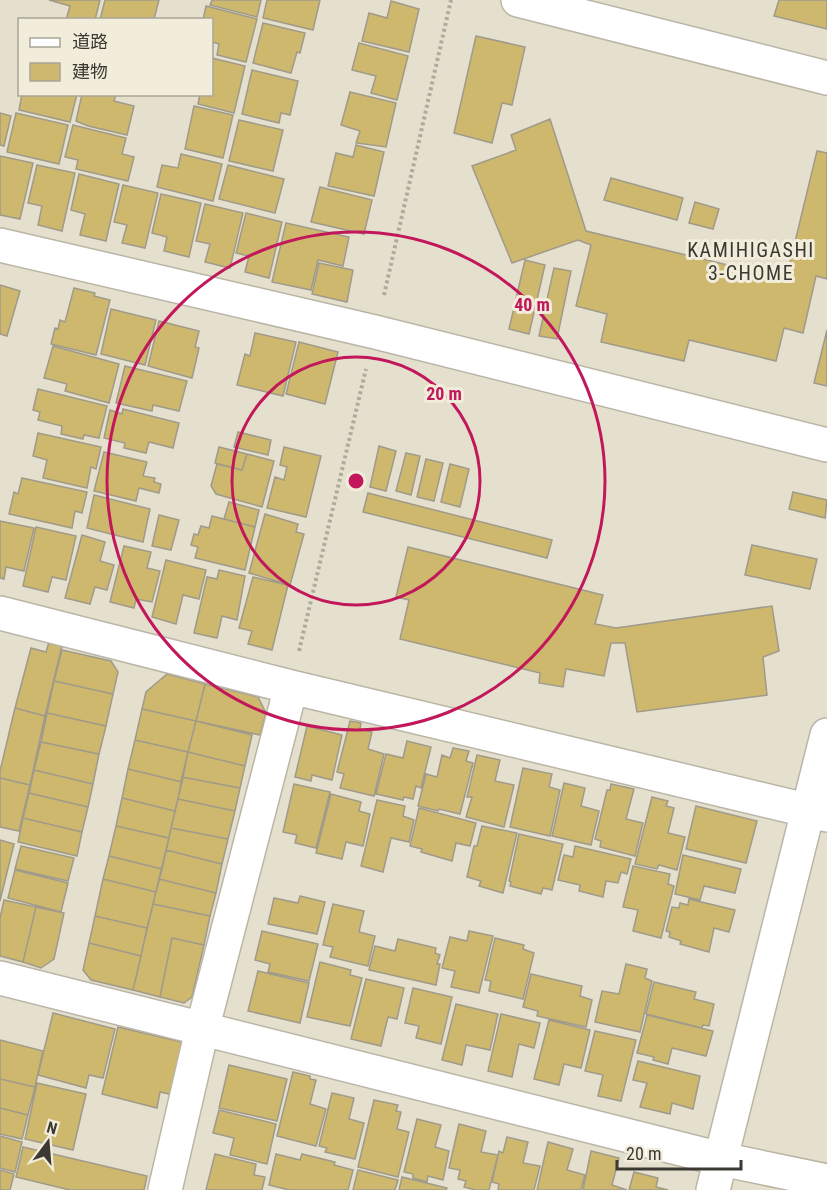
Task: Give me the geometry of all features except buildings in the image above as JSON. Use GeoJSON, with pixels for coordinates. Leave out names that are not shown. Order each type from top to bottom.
{"type":"FeatureCollection","features":[{"type":"Feature","properties":{"kind":"street"},"geometry":{"type":"LineString","coordinates":[[518,0],[827,78]]}},
{"type":"Feature","properties":{"kind":"street"},"geometry":{"type":"LineString","coordinates":[[0,244],[375,332],[827,445]]}},
{"type":"Feature","properties":{"kind":"street"},"geometry":{"type":"LineString","coordinates":[[0,613],[291,687],[818,812]]}},
{"type":"Feature","properties":{"kind":"street"},"geometry":{"type":"LineString","coordinates":[[165,1190],[202,1030],[291,687]]}},
{"type":"Feature","properties":{"kind":"street"},"geometry":{"type":"LineString","coordinates":[[717,1174],[818,812],[827,735]]}},
{"type":"Feature","properties":{"kind":"street"},"geometry":{"type":"LineString","coordinates":[[0,978],[202,1030],[717,1174],[827,1181]]}},
{"type":"Feature","properties":{"kind":"path"},"geometry":{"type":"LineString","coordinates":[[291,687],[451,0]]}},
{"type":"Feature","properties":{"kind":"district","name":"KAMIHIGASHI 3-CHOME"},"geometry":{"type":"Point","coordinates":[751,262]}}]}
